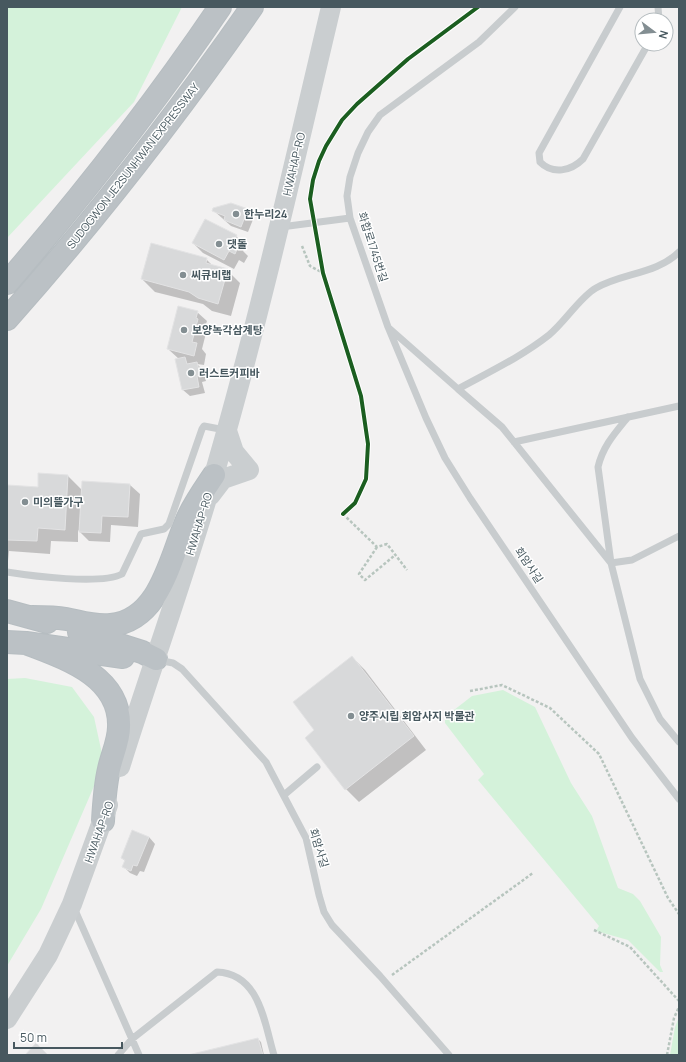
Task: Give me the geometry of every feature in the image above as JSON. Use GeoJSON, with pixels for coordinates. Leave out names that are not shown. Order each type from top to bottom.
{"type":"FeatureCollection","features":[{"type":"Feature","properties":{"kind":"highway"},"geometry":{"type":"LineString","coordinates":[[7,283],[97,174],[163,88],[220,7]]}},
{"type":"Feature","properties":{"kind":"highway","name":"SUDOGWON JE2SUNHWAN EXPRESSWAY"},"geometry":{"type":"LineString","coordinates":[[7,319],[51,270],[135,166],[206,72],[252,7]]}},
{"type":"Feature","properties":{"kind":"highway"},"geometry":{"type":"LineString","coordinates":[[32,617],[57,618],[100,626],[123,623],[140,613],[155,595],[163,581],[190,513],[214,475]]}},
{"type":"Feature","properties":{"kind":"highway"},"geometry":{"type":"LineString","coordinates":[[7,612],[32,617],[122,645],[156,659]]}},
{"type":"Feature","properties":{"kind":"highway"},"geometry":{"type":"LineString","coordinates":[[17,642],[131,659],[156,659]]}},
{"type":"Feature","properties":{"kind":"highway"},"geometry":{"type":"LineString","coordinates":[[17,642],[65,659],[86,670],[107,688],[114,700],[117,708],[119,728],[108,775],[104,821]]}},
{"type":"Feature","properties":{"kind":"main road","name":"HWAHAP-RO"},"geometry":{"type":"LineString","coordinates":[[7,1019],[48,955],[72,904],[104,821],[156,659],[227,431],[280,227],[331,7]]}},
{"type":"Feature","properties":{"kind":"main road"},"geometry":{"type":"LineString","coordinates":[[205,505],[216,487],[223,479],[249,470],[234,452],[227,431]]}},
{"type":"Feature","properties":{"kind":"lane","name":"화합로1745번길"},"geometry":{"type":"LineString","coordinates":[[515,7],[479,42],[380,114],[368,132],[358,153],[350,177],[347,196],[350,218],[388,327],[502,427],[611,563]]}},
{"type":"Feature","properties":{"kind":"lane"},"geometry":{"type":"LineString","coordinates":[[620,7],[539,153],[540,162],[543,165],[560,171],[579,163],[584,159],[644,52]]}},
{"type":"Feature","properties":{"kind":"lane"},"geometry":{"type":"LineString","coordinates":[[280,227],[350,218]]}},
{"type":"Feature","properties":{"kind":"lane"},"geometry":{"type":"LineString","coordinates":[[458,389],[526,352],[550,334],[595,289],[614,279],[656,267],[679,252]]}},
{"type":"Feature","properties":{"kind":"lane","name":"회암사길"},"geometry":{"type":"LineString","coordinates":[[388,327],[426,418],[446,458],[470,498],[632,738],[679,799]]}},
{"type":"Feature","properties":{"kind":"lane"},"geometry":{"type":"LineString","coordinates":[[514,442],[679,406]]}},
{"type":"Feature","properties":{"kind":"lane"},"geometry":{"type":"LineString","coordinates":[[628,417],[608,442],[602,452],[598,467],[611,563],[640,679],[660,719],[679,742]]}},
{"type":"Feature","properties":{"kind":"lane"},"geometry":{"type":"LineString","coordinates":[[7,572],[62,578],[112,578],[122,574],[141,534],[164,529],[169,524],[204,426],[227,431]]}},
{"type":"Feature","properties":{"kind":"lane"},"geometry":{"type":"LineString","coordinates":[[611,563],[632,560],[679,536]]}},
{"type":"Feature","properties":{"kind":"lane","name":"회암사길"},"geometry":{"type":"LineString","coordinates":[[156,659],[173,663],[182,669],[266,762],[306,838],[324,912],[332,925],[449,1055]]}},
{"type":"Feature","properties":{"kind":"lane"},"geometry":{"type":"LineString","coordinates":[[284,795],[317,767]]}},
{"type":"Feature","properties":{"kind":"lane"},"geometry":{"type":"LineString","coordinates":[[72,904],[139,1055]]}},
{"type":"Feature","properties":{"kind":"lane"},"geometry":{"type":"LineString","coordinates":[[118,1055],[132,1039],[217,972],[238,976],[254,992],[259,1003],[274,1055]]}},
{"type":"Feature","properties":{"kind":"path"},"geometry":{"type":"LineString","coordinates":[[302,246],[310,266],[322,273]]}},
{"type":"Feature","properties":{"kind":"path"},"geometry":{"type":"LineString","coordinates":[[321,266],[325,280]]}},
{"type":"Feature","properties":{"kind":"path"},"geometry":{"type":"LineString","coordinates":[[347,510],[342,514],[378,547]]}},
{"type":"Feature","properties":{"kind":"path"},"geometry":{"type":"LineString","coordinates":[[394,556],[365,580],[359,574],[378,547],[387,544],[394,556],[407,570]]}},
{"type":"Feature","properties":{"kind":"path"},"geometry":{"type":"LineString","coordinates":[[470,691],[502,685],[550,708],[599,754],[668,898],[679,914]]}},
{"type":"Feature","properties":{"kind":"path"},"geometry":{"type":"LineString","coordinates":[[384,981],[533,873]]}},
{"type":"Feature","properties":{"kind":"path"},"geometry":{"type":"LineString","coordinates":[[594,930],[618,940],[630,947],[679,1001]]}},
{"type":"Feature","properties":{"kind":"path"},"geometry":{"type":"LineString","coordinates":[[667,1055],[674,1018],[679,1007]]}},
{"type":"Feature","properties":{"kind":"green space"},"geometry":{"type":"Polygon","coordinates":[[[7,7],[182,7],[134,102],[7,238],[7,7]]]}},
{"type":"Feature","properties":{"kind":"green space"},"geometry":{"type":"Polygon","coordinates":[[[25,678],[72,687],[94,717],[104,763],[41,909],[7,966],[7,679],[25,678]]]}},
{"type":"Feature","properties":{"kind":"green space"},"geometry":{"type":"Polygon","coordinates":[[[503,690],[535,707],[571,783],[592,816],[618,888],[633,894],[640,901],[661,937],[660,965],[663,972],[660,972],[628,940],[596,931],[599,926],[478,780],[484,774],[445,723],[445,717],[472,696],[503,690]]]}},
{"type":"Feature","properties":{"kind":"green space"},"geometry":{"type":"Polygon","coordinates":[[[679,1017],[679,1055],[670,1055],[675,1027],[679,1017]]]}},
{"type":"Feature","properties":{"kind":"building"},"geometry":{"type":"Polygon","coordinates":[[[231,203],[248,209],[241,227],[224,220],[225,216],[212,211],[213,208],[231,203]]]}},
{"type":"Feature","properties":{"kind":"building"},"geometry":{"type":"Polygon","coordinates":[[[205,219],[237,235],[233,242],[239,245],[235,254],[229,251],[224,260],[192,243],[205,219]]]}},
{"type":"Feature","properties":{"kind":"building"},"geometry":{"type":"Polygon","coordinates":[[[151,243],[207,258],[206,263],[228,269],[218,304],[198,298],[189,292],[141,279],[151,243]]]}},
{"type":"Feature","properties":{"kind":"building"},"geometry":{"type":"Polygon","coordinates":[[[178,306],[198,311],[196,318],[198,319],[192,342],[197,343],[194,356],[167,349],[178,306]]]}},
{"type":"Feature","properties":{"kind":"building"},"geometry":{"type":"Polygon","coordinates":[[[185,357],[187,364],[197,362],[200,375],[197,376],[199,387],[182,390],[175,359],[185,357]]]}},
{"type":"Feature","properties":{"kind":"building"},"geometry":{"type":"Polygon","coordinates":[[[38,473],[68,475],[65,530],[38,528],[37,541],[7,540],[7,485],[38,487],[38,473]]]}},
{"type":"Feature","properties":{"kind":"building"},"geometry":{"type":"Polygon","coordinates":[[[82,481],[130,484],[128,517],[102,516],[101,533],[79,532],[82,481]]]}},
{"type":"Feature","properties":{"kind":"building","name":"양주시립 회암사지 박물관"},"geometry":{"type":"Polygon","coordinates":[[[352,656],[414,736],[345,790],[305,738],[314,730],[293,702],[352,656]]]}},
{"type":"Feature","properties":{"kind":"building"},"geometry":{"type":"Polygon","coordinates":[[[132,830],[149,837],[137,866],[133,865],[131,871],[122,867],[125,860],[121,858],[132,830]]]}},
{"type":"Feature","properties":{"kind":"building"},"geometry":{"type":"Polygon","coordinates":[[[258,1038],[263,1055],[188,1055],[258,1038]]]}},
{"type":"Feature","properties":{"kind":"building"},"geometry":{"type":"Polygon","coordinates":[[[36,1043],[47,1054],[25,1055],[36,1043]]]}},
{"type":"Feature","properties":{"kind":"cycle path"},"geometry":{"type":"LineString","coordinates":[[343,514],[355,503],[366,479],[368,444],[361,396],[323,273],[310,199],[313,180],[326,146],[342,120],[357,104],[408,59],[478,7]]}},
{"type":"Feature","properties":{"kind":"place","name":"한누리24"},"geometry":{"type":"Point","coordinates":[236,214]}},
{"type":"Feature","properties":{"kind":"place","name":"댓돌"},"geometry":{"type":"Point","coordinates":[219,244]}},
{"type":"Feature","properties":{"kind":"place","name":"씨큐비랩"},"geometry":{"type":"Point","coordinates":[183,275]}},
{"type":"Feature","properties":{"kind":"place","name":"보양녹각삼계탕"},"geometry":{"type":"Point","coordinates":[184,330]}},
{"type":"Feature","properties":{"kind":"place","name":"러스트커피바"},"geometry":{"type":"Point","coordinates":[191,373]}},
{"type":"Feature","properties":{"kind":"place","name":"미의뜰가구"},"geometry":{"type":"Point","coordinates":[25,502]}},
{"type":"Feature","properties":{"kind":"place","name":"양주시립 회암사지 박물관"},"geometry":{"type":"Point","coordinates":[351,716]}}]}
